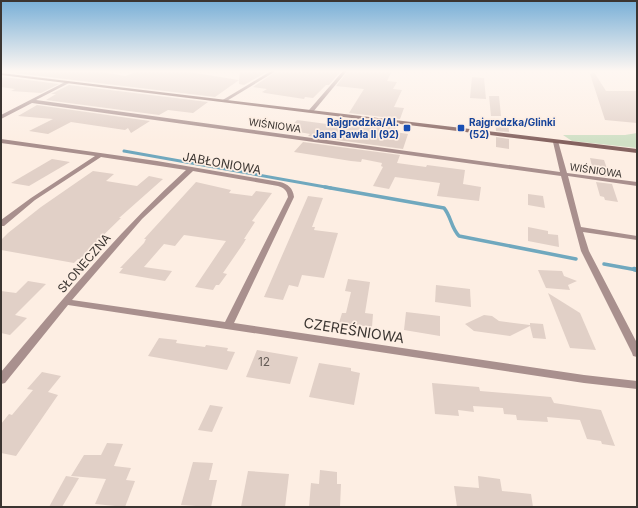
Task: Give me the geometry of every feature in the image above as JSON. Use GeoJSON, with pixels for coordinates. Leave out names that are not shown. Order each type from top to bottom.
{"type":"FeatureCollection","features":[{"type":"Feature","properties":{"kind":"street"},"geometry":{"type":"LineString","coordinates":[[1,117],[42,95]]}},
{"type":"Feature","properties":{"kind":"street"},"geometry":{"type":"LineString","coordinates":[[171,95],[637,152]]}},
{"type":"Feature","properties":{"kind":"street"},"geometry":{"type":"LineString","coordinates":[[223,101],[234,95]]}},
{"type":"Feature","properties":{"kind":"street"},"geometry":{"type":"LineString","coordinates":[[311,111],[325,95]]}},
{"type":"Feature","properties":{"kind":"street","name":"WIŚNIOWA"},"geometry":{"type":"LineString","coordinates":[[30,101],[637,184]]}},
{"type":"Feature","properties":{"kind":"street","name":"JABŁONIOWA"},"geometry":{"type":"LineString","coordinates":[[1,141],[191,169],[280,184],[288,188],[291,192],[291,197],[228,326]]}},
{"type":"Feature","properties":{"kind":"street"},"geometry":{"type":"LineString","coordinates":[[556,142],[578,229],[593,268],[637,353]]}},
{"type":"Feature","properties":{"kind":"street"},"geometry":{"type":"LineString","coordinates":[[1,224],[33,199],[100,155]]}},
{"type":"Feature","properties":{"kind":"street","name":"SŁONECZNA"},"geometry":{"type":"LineString","coordinates":[[1,380],[106,254],[162,194],[191,169]]}},
{"type":"Feature","properties":{"kind":"street"},"geometry":{"type":"LineString","coordinates":[[578,229],[637,238]]}},
{"type":"Feature","properties":{"kind":"street","name":"CZEREŚNIOWA"},"geometry":{"type":"LineString","coordinates":[[67,302],[584,379],[637,385]]}},
{"type":"Feature","properties":{"kind":"green space"},"geometry":{"type":"Polygon","coordinates":[[[637,133],[637,148],[572,141],[563,135],[625,135],[637,133]]]}},
{"type":"Feature","properties":{"kind":"building"},"geometry":{"type":"Polygon","coordinates":[[[55,95],[148,95],[208,102],[193,113],[168,110],[159,115],[46,100],[55,95]]]}},
{"type":"Feature","properties":{"kind":"building"},"geometry":{"type":"Polygon","coordinates":[[[196,95],[218,95],[215,97],[196,95]]]}},
{"type":"Feature","properties":{"kind":"building"},"geometry":{"type":"Polygon","coordinates":[[[276,95],[316,95],[313,98],[305,97],[304,99],[276,95]]]}},
{"type":"Feature","properties":{"kind":"building"},"geometry":{"type":"Polygon","coordinates":[[[360,95],[400,95],[394,107],[404,108],[400,119],[349,113],[360,95]]]}},
{"type":"Feature","properties":{"kind":"building"},"geometry":{"type":"Polygon","coordinates":[[[470,95],[486,95],[486,99],[470,98],[470,95]]]}},
{"type":"Feature","properties":{"kind":"building"},"geometry":{"type":"Polygon","coordinates":[[[597,95],[637,95],[637,123],[605,120],[597,95]]]}},
{"type":"Feature","properties":{"kind":"building"},"geometry":{"type":"Polygon","coordinates":[[[489,96],[499,96],[501,116],[491,116],[489,96]]]}},
{"type":"Feature","properties":{"kind":"building"},"geometry":{"type":"Polygon","coordinates":[[[37,105],[150,121],[131,133],[128,128],[125,130],[71,122],[48,134],[29,131],[53,119],[18,116],[37,105]]]}},
{"type":"Feature","properties":{"kind":"building"},"geometry":{"type":"Polygon","coordinates":[[[346,119],[397,125],[395,132],[408,134],[403,149],[308,136],[310,134],[288,130],[297,120],[342,126],[346,119]]]}},
{"type":"Feature","properties":{"kind":"building"},"geometry":{"type":"Polygon","coordinates":[[[495,119],[508,120],[509,132],[496,131],[495,119]]]}},
{"type":"Feature","properties":{"kind":"building"},"geometry":{"type":"Polygon","coordinates":[[[496,137],[509,139],[509,149],[496,147],[496,137]]]}},
{"type":"Feature","properties":{"kind":"building"},"geometry":{"type":"Polygon","coordinates":[[[303,142],[400,155],[397,163],[465,170],[463,184],[481,187],[479,201],[437,196],[440,183],[395,177],[389,189],[373,186],[383,167],[381,166],[382,163],[362,159],[361,162],[351,161],[294,152],[303,142]]]}},
{"type":"Feature","properties":{"kind":"building"},"geometry":{"type":"Polygon","coordinates":[[[590,158],[604,160],[610,177],[594,175],[590,158]]]}},
{"type":"Feature","properties":{"kind":"building"},"geometry":{"type":"Polygon","coordinates":[[[52,159],[70,162],[29,186],[11,183],[52,159]]]}},
{"type":"Feature","properties":{"kind":"building"},"geometry":{"type":"Polygon","coordinates":[[[93,171],[114,174],[106,181],[137,186],[149,176],[163,179],[119,218],[121,218],[90,248],[93,249],[74,263],[1,250],[1,240],[8,233],[41,207],[93,171]]]}},
{"type":"Feature","properties":{"kind":"building"},"geometry":{"type":"Polygon","coordinates":[[[196,182],[231,190],[229,193],[252,196],[256,191],[272,193],[252,221],[255,222],[244,239],[246,239],[243,244],[223,273],[227,274],[219,285],[216,285],[213,290],[195,287],[226,241],[184,235],[175,246],[164,244],[144,267],[172,271],[165,281],[119,273],[123,268],[120,268],[144,243],[146,239],[144,239],[196,182]]]}},
{"type":"Feature","properties":{"kind":"building"},"geometry":{"type":"Polygon","coordinates":[[[596,182],[612,184],[618,202],[605,200],[604,197],[600,196],[596,182]]]}},
{"type":"Feature","properties":{"kind":"building"},"geometry":{"type":"Polygon","coordinates":[[[528,194],[543,196],[545,208],[528,205],[528,194]]]}},
{"type":"Feature","properties":{"kind":"building"},"geometry":{"type":"Polygon","coordinates":[[[308,196],[323,198],[312,227],[315,227],[314,230],[338,233],[324,278],[302,275],[298,287],[289,285],[283,300],[264,297],[308,196]]]}},
{"type":"Feature","properties":{"kind":"building"},"geometry":{"type":"Polygon","coordinates":[[[528,227],[548,231],[548,234],[558,235],[559,247],[528,241],[528,227]]]}},
{"type":"Feature","properties":{"kind":"building"},"geometry":{"type":"Polygon","coordinates":[[[538,270],[562,271],[564,276],[577,281],[568,285],[570,290],[546,288],[538,270]]]}},
{"type":"Feature","properties":{"kind":"building"},"geometry":{"type":"Polygon","coordinates":[[[348,279],[370,282],[365,313],[373,314],[372,327],[339,323],[342,313],[346,313],[351,292],[345,291],[348,279]]]}},
{"type":"Feature","properties":{"kind":"building"},"geometry":{"type":"Polygon","coordinates":[[[28,281],[46,284],[15,315],[27,318],[10,335],[1,333],[1,291],[16,293],[28,281]]]}},
{"type":"Feature","properties":{"kind":"building"},"geometry":{"type":"Polygon","coordinates":[[[436,285],[470,289],[471,307],[435,302],[436,285]]]}},
{"type":"Feature","properties":{"kind":"building"},"geometry":{"type":"Polygon","coordinates":[[[548,293],[580,313],[596,350],[570,348],[548,293]]]}},
{"type":"Feature","properties":{"kind":"building"},"geometry":{"type":"Polygon","coordinates":[[[406,312],[440,316],[440,336],[404,330],[406,312]]]}},
{"type":"Feature","properties":{"kind":"building"},"geometry":{"type":"Polygon","coordinates":[[[484,315],[492,316],[499,321],[530,325],[530,323],[543,324],[546,339],[533,338],[530,326],[510,336],[474,331],[465,324],[484,315]]]}},
{"type":"Feature","properties":{"kind":"building"},"geometry":{"type":"Polygon","coordinates":[[[159,338],[177,340],[176,343],[205,347],[206,345],[228,348],[227,351],[235,352],[227,370],[148,356],[159,338]]]}},
{"type":"Feature","properties":{"kind":"building"},"geometry":{"type":"Polygon","coordinates":[[[257,350],[298,357],[290,384],[246,377],[257,350]]]}},
{"type":"Feature","properties":{"kind":"building"},"geometry":{"type":"Polygon","coordinates":[[[319,363],[351,368],[351,371],[360,373],[354,405],[309,397],[319,363]]]}},
{"type":"Feature","properties":{"kind":"building"},"geometry":{"type":"Polygon","coordinates":[[[42,372],[61,376],[48,392],[58,395],[16,456],[1,453],[1,424],[9,414],[12,415],[33,390],[27,389],[42,372]]]}},
{"type":"Feature","properties":{"kind":"building"},"geometry":{"type":"Polygon","coordinates":[[[432,383],[479,387],[480,391],[551,397],[554,403],[601,410],[615,446],[602,444],[601,441],[587,439],[580,420],[547,417],[548,422],[517,420],[516,415],[504,414],[503,408],[473,406],[474,412],[458,410],[459,416],[435,414],[432,383]]]}},
{"type":"Feature","properties":{"kind":"building"},"geometry":{"type":"Polygon","coordinates":[[[210,405],[223,407],[212,432],[198,430],[210,405]]]}},
{"type":"Feature","properties":{"kind":"building"},"geometry":{"type":"Polygon","coordinates":[[[107,443],[123,444],[114,466],[131,468],[126,480],[135,481],[125,507],[95,504],[106,479],[71,476],[84,455],[101,455],[107,443]]]}},
{"type":"Feature","properties":{"kind":"building"},"geometry":{"type":"Polygon","coordinates":[[[193,462],[213,463],[209,480],[217,480],[211,507],[181,505],[193,462]]]}},
{"type":"Feature","properties":{"kind":"building"},"geometry":{"type":"Polygon","coordinates":[[[320,470],[337,472],[337,484],[341,484],[340,507],[309,507],[311,483],[319,484],[320,470]]]}},
{"type":"Feature","properties":{"kind":"building"},"geometry":{"type":"Polygon","coordinates":[[[248,471],[289,474],[285,507],[241,507],[248,471]]]}},
{"type":"Feature","properties":{"kind":"building"},"geometry":{"type":"Polygon","coordinates":[[[66,476],[79,478],[62,507],[49,507],[66,476]]]}},
{"type":"Feature","properties":{"kind":"building"},"geometry":{"type":"Polygon","coordinates":[[[478,476],[500,479],[502,491],[531,494],[533,507],[457,507],[454,486],[479,488],[478,476]]]}},
{"type":"Feature","properties":{"kind":"waterway"},"geometry":{"type":"LineString","coordinates":[[124,151],[331,188]]}},
{"type":"Feature","properties":{"kind":"waterway"},"geometry":{"type":"LineString","coordinates":[[325,187],[444,208],[456,233],[459,236],[576,259]]}},
{"type":"Feature","properties":{"kind":"waterway"},"geometry":{"type":"LineString","coordinates":[[604,264],[637,270],[634,269]]}},
{"type":"Feature","properties":{"kind":"place","name":"Rajgrodzka/Al. Jana Pawła II (92)"},"geometry":{"type":"Point","coordinates":[407,128]}},
{"type":"Feature","properties":{"kind":"place","name":"Rajgrodzka/Glinki (52)"},"geometry":{"type":"Point","coordinates":[461,128]}}]}
